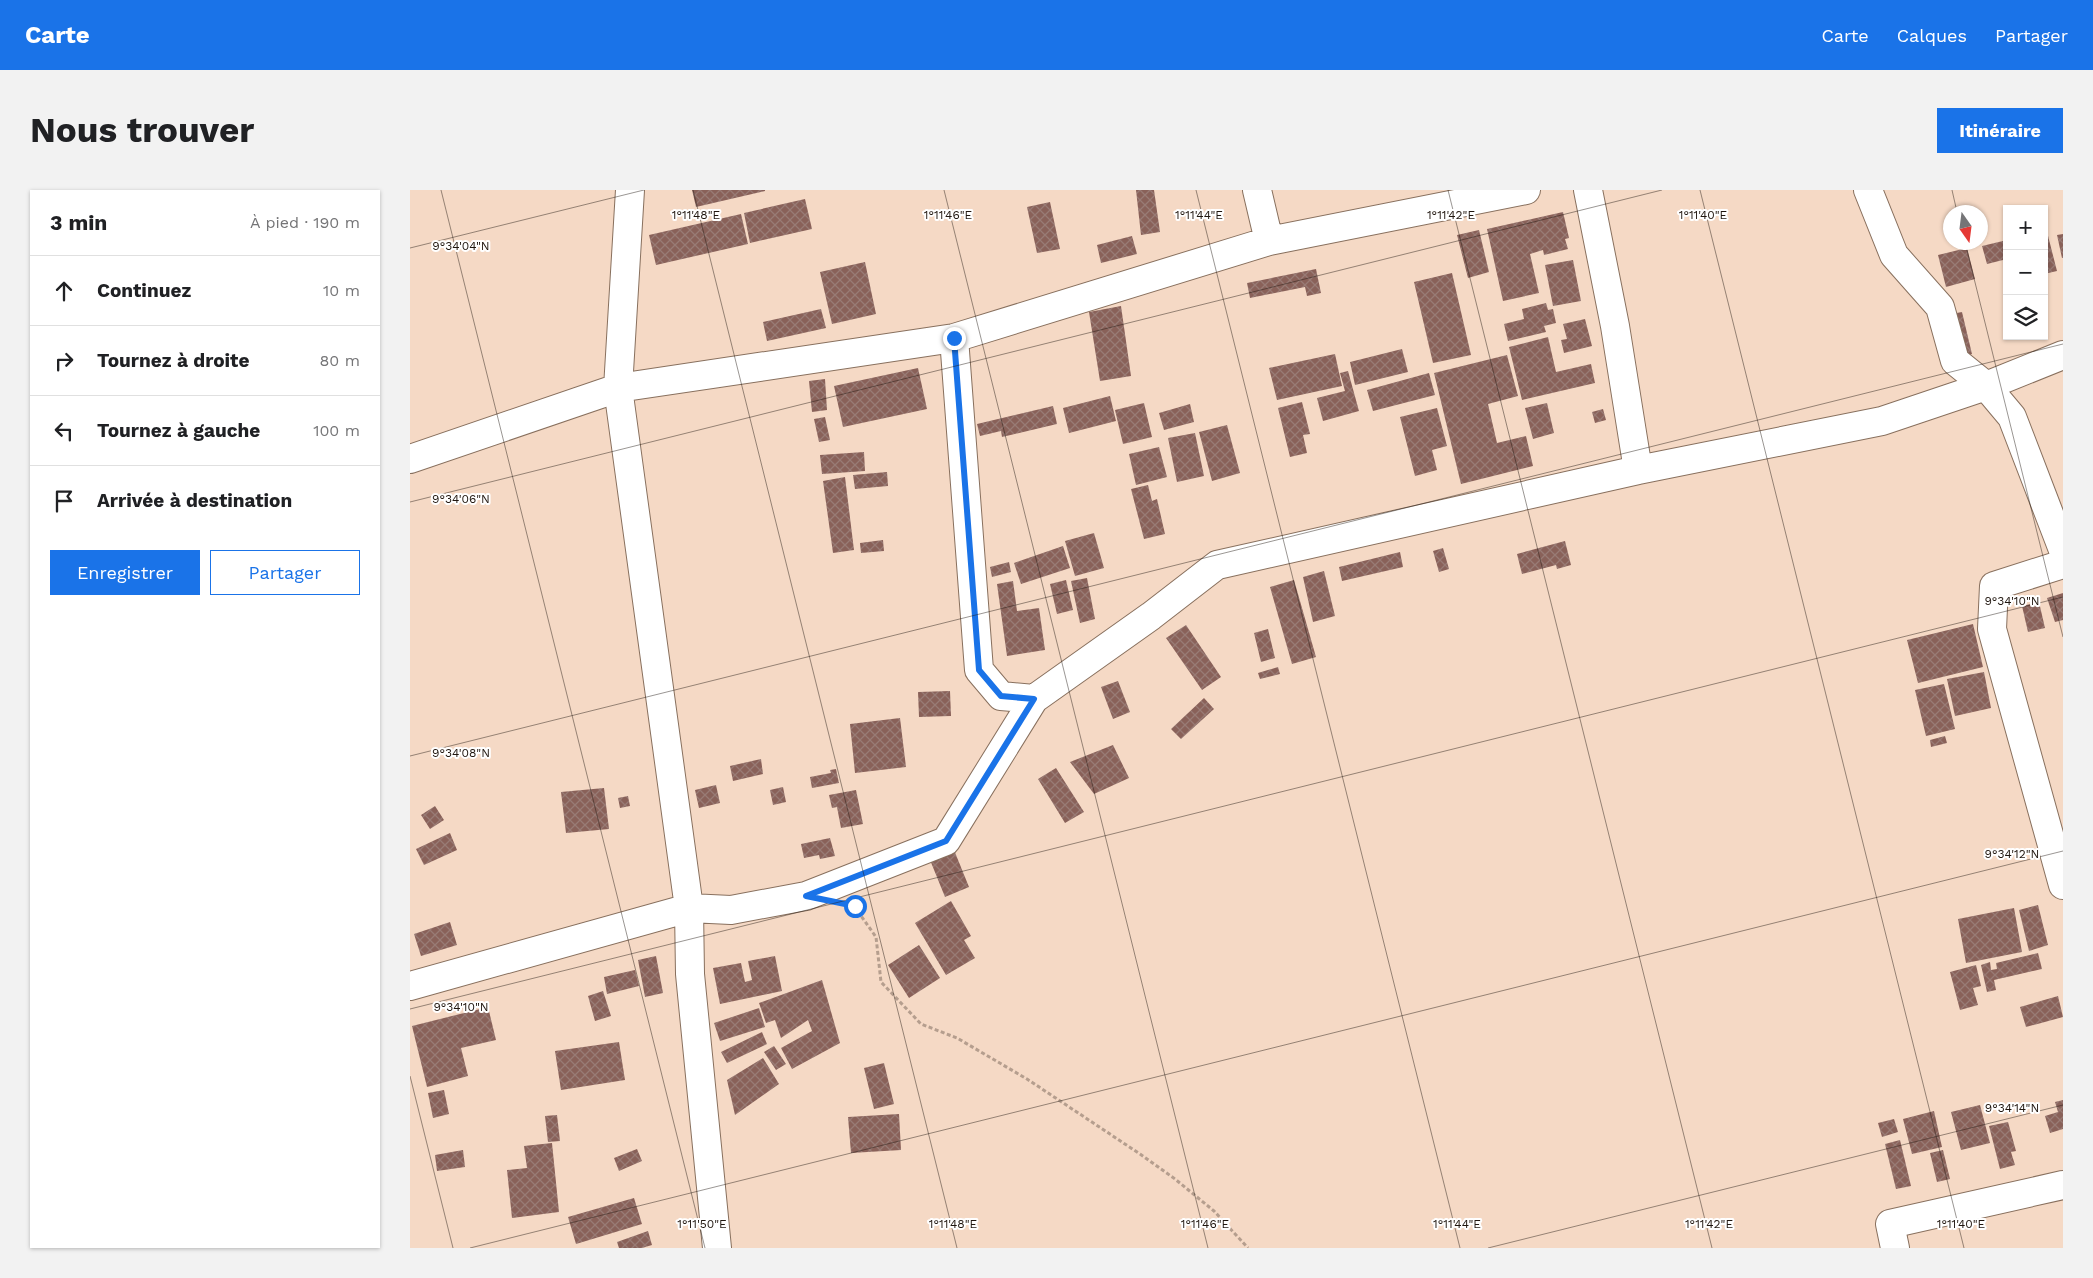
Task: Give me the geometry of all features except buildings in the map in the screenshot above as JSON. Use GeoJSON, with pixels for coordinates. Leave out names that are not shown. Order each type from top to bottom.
{"type":"FeatureCollection","features":[{"type":"Feature","properties":{"kind":"street"},"geometry":{"type":"LineString","coordinates":[[630,190],[618,388],[689,908],[690,974],[717,1248]]}},
{"type":"Feature","properties":{"kind":"street"},"geometry":{"type":"LineString","coordinates":[[1257,190],[1269,241]]}},
{"type":"Feature","properties":{"kind":"street"},"geometry":{"type":"LineString","coordinates":[[410,459],[618,388],[954,338],[1269,241],[1526,190]]}},
{"type":"Feature","properties":{"kind":"street"},"geometry":{"type":"LineString","coordinates":[[1588,190],[1615,326],[1638,470]]}},
{"type":"Feature","properties":{"kind":"street"},"geometry":{"type":"LineString","coordinates":[[1868,190],[1894,255],[1940,307],[1955,361],[1986,386],[2012,417],[2063,550]]}},
{"type":"Feature","properties":{"kind":"street"},"geometry":{"type":"LineString","coordinates":[[954,338],[979,670],[1001,696],[1034,699]]}},
{"type":"Feature","properties":{"kind":"street"},"geometry":{"type":"LineString","coordinates":[[410,986],[689,908],[731,910],[806,896],[946,841],[1034,699],[1217,566],[1638,470],[1882,421],[1986,386],[2063,355]]}},
{"type":"Feature","properties":{"kind":"street"},"geometry":{"type":"LineString","coordinates":[[2063,564],[1994,586],[1992,629],[2063,885]]}},
{"type":"Feature","properties":{"kind":"street"},"geometry":{"type":"LineString","coordinates":[[1895,1248],[1890,1224],[2063,1185]]}},
{"type":"Feature","properties":{"kind":"path"},"geometry":{"type":"LineString","coordinates":[[806,896],[855,906],[876,937],[881,982],[920,1024],[957,1038],[1027,1079],[1140,1154],[1175,1179],[1214,1211],[1248,1248]]}},
{"type":"Feature","properties":{"kind":"route"},"geometry":{"type":"LineString","coordinates":[[855,906],[806,896],[946,841],[1034,699],[1001,696],[979,670],[954,338]]}}]}
